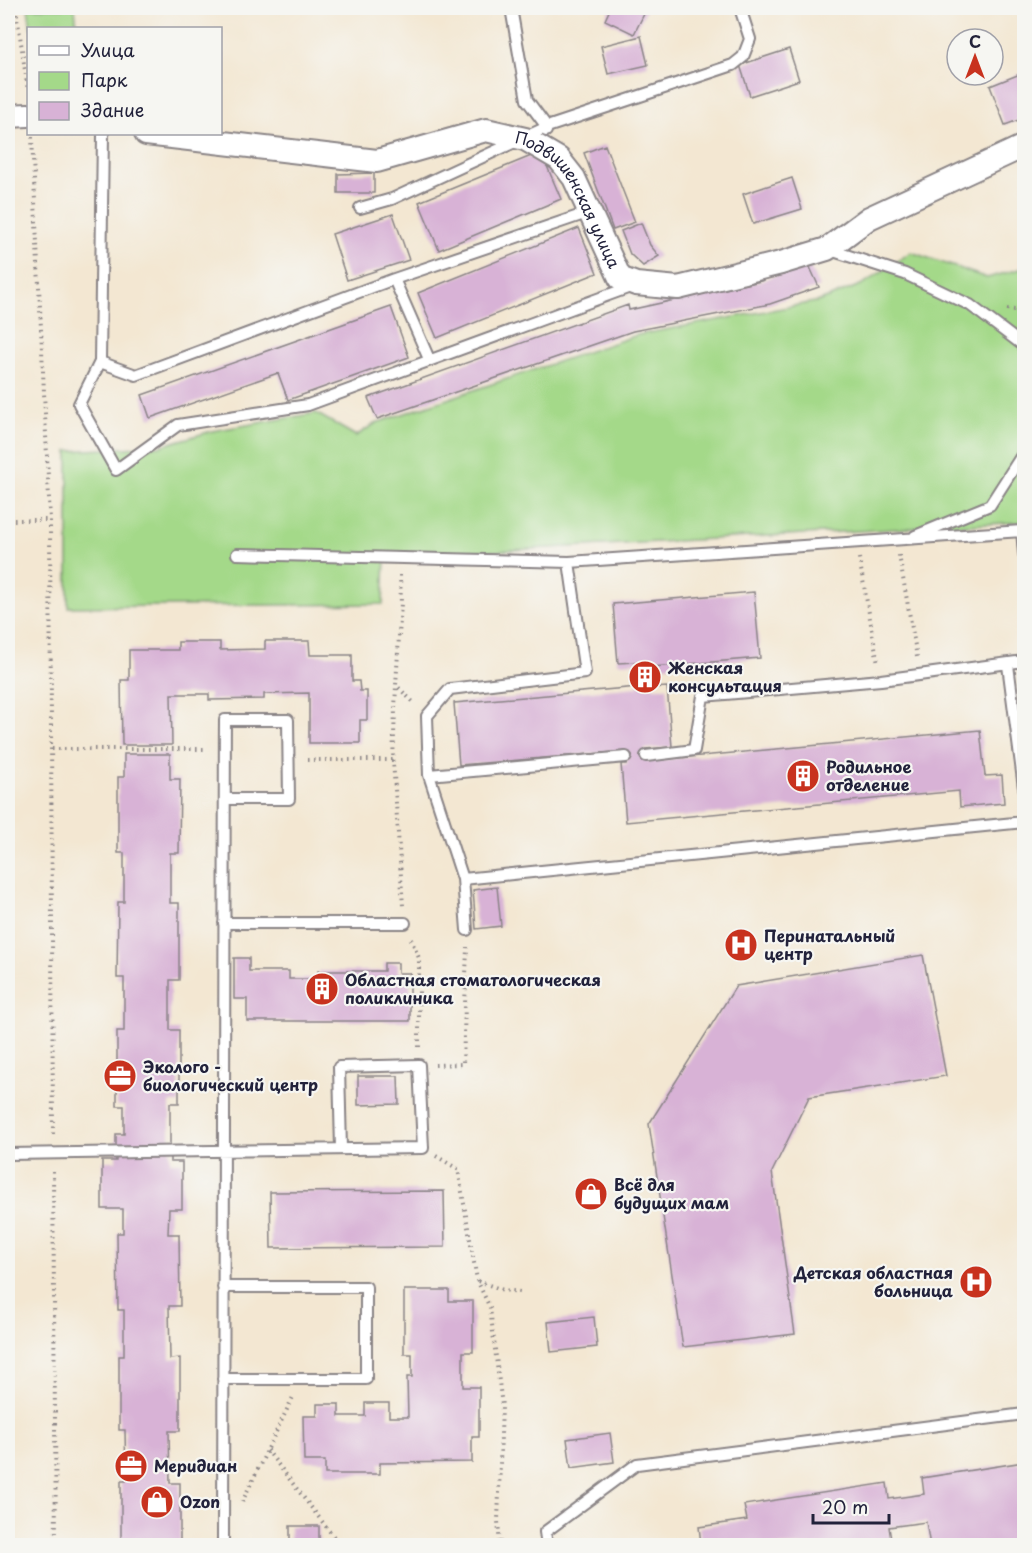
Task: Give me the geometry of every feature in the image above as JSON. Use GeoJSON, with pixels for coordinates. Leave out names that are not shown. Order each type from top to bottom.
{"type":"FeatureCollection","features":[{"type":"Feature","properties":{"kind":"street"},"geometry":{"type":"LineString","coordinates":[[8,116],[27,115]]}},
{"type":"Feature","properties":{"kind":"street","name":"Подвишенская улица"},"geometry":{"type":"LineString","coordinates":[[155,135],[377,161],[486,130],[533,144],[559,159],[574,178],[620,278],[636,284],[678,288],[826,249],[869,218],[1024,146]]}},
{"type":"Feature","properties":{"kind":"lane"},"geometry":{"type":"LineString","coordinates":[[511,8],[527,100],[547,127]]}},
{"type":"Feature","properties":{"kind":"lane"},"geometry":{"type":"LineString","coordinates":[[360,208],[392,199],[533,144],[547,127],[733,65],[743,57],[750,39],[740,8]]}},
{"type":"Feature","properties":{"kind":"lane"},"geometry":{"type":"LineString","coordinates":[[533,144],[547,127]]}},
{"type":"Feature","properties":{"kind":"lane"},"geometry":{"type":"LineString","coordinates":[[103,135],[100,362],[79,404],[116,470],[178,424],[308,405],[636,284]]}},
{"type":"Feature","properties":{"kind":"lane"},"geometry":{"type":"LineString","coordinates":[[100,362],[136,375],[394,279],[591,212]]}},
{"type":"Feature","properties":{"kind":"lane"},"geometry":{"type":"LineString","coordinates":[[826,249],[905,274],[970,305],[1024,346]]}},
{"type":"Feature","properties":{"kind":"lane"},"geometry":{"type":"LineString","coordinates":[[394,279],[429,359]]}},
{"type":"Feature","properties":{"kind":"lane"},"geometry":{"type":"LineString","coordinates":[[902,539],[990,505],[1024,452]]}},
{"type":"Feature","properties":{"kind":"lane"},"geometry":{"type":"LineString","coordinates":[[237,554],[569,562],[1022,531],[1024,554]]}},
{"type":"Feature","properties":{"kind":"lane"},"geometry":{"type":"LineString","coordinates":[[468,930],[463,879],[429,775],[427,716],[450,688],[585,673],[569,562]]}},
{"type":"Feature","properties":{"kind":"lane"},"geometry":{"type":"LineString","coordinates":[[646,756],[694,750],[703,696],[920,676],[1024,661]]}},
{"type":"Feature","properties":{"kind":"lane"},"geometry":{"type":"LineString","coordinates":[[1008,664],[1024,788]]}},
{"type":"Feature","properties":{"kind":"lane"},"geometry":{"type":"LineString","coordinates":[[223,1543],[225,720],[288,720],[289,799],[225,799]]}},
{"type":"Feature","properties":{"kind":"lane"},"geometry":{"type":"LineString","coordinates":[[429,775],[626,757]]}},
{"type":"Feature","properties":{"kind":"lane"},"geometry":{"type":"LineString","coordinates":[[463,879],[1024,822]]}},
{"type":"Feature","properties":{"kind":"lane"},"geometry":{"type":"LineString","coordinates":[[224,922],[405,922]]}},
{"type":"Feature","properties":{"kind":"lane"},"geometry":{"type":"LineString","coordinates":[[8,1154],[423,1148],[419,1065],[339,1067],[341,1149]]}},
{"type":"Feature","properties":{"kind":"lane"},"geometry":{"type":"LineString","coordinates":[[223,1287],[366,1287],[366,1379],[223,1378]]}},
{"type":"Feature","properties":{"kind":"lane"},"geometry":{"type":"LineString","coordinates":[[547,1545],[545,1532],[637,1464],[1024,1414]]}},
{"type":"Feature","properties":{"kind":"path"},"geometry":{"type":"LineString","coordinates":[[16,8],[27,88]]}},
{"type":"Feature","properties":{"kind":"path"},"geometry":{"type":"LineString","coordinates":[[32,135],[50,520],[56,1545]]}},
{"type":"Feature","properties":{"kind":"path"},"geometry":{"type":"LineString","coordinates":[[8,520],[50,520]]}},
{"type":"Feature","properties":{"kind":"path"},"geometry":{"type":"LineString","coordinates":[[902,539],[920,676]]}},
{"type":"Feature","properties":{"kind":"path"},"geometry":{"type":"LineString","coordinates":[[857,542],[881,680]]}},
{"type":"Feature","properties":{"kind":"path"},"geometry":{"type":"LineString","coordinates":[[288,760],[393,760],[401,603],[400,573],[392,558]]}},
{"type":"Feature","properties":{"kind":"path"},"geometry":{"type":"LineString","coordinates":[[396,685],[427,716]]}},
{"type":"Feature","properties":{"kind":"path"},"geometry":{"type":"LineString","coordinates":[[52,749],[225,748]]}},
{"type":"Feature","properties":{"kind":"path"},"geometry":{"type":"LineString","coordinates":[[419,1065],[463,1064],[468,930]]}},
{"type":"Feature","properties":{"kind":"path"},"geometry":{"type":"LineString","coordinates":[[423,1148],[458,1169],[477,1280],[490,1308],[502,1406],[498,1521],[500,1545]]}},
{"type":"Feature","properties":{"kind":"path"},"geometry":{"type":"LineString","coordinates":[[477,1280],[503,1290],[520,1292]]}},
{"type":"Feature","properties":{"kind":"path"},"geometry":{"type":"LineString","coordinates":[[223,1543],[302,1378]]}},
{"type":"Feature","properties":{"kind":"path"},"geometry":{"type":"LineString","coordinates":[[267,1450],[341,1545]]}},
{"type":"Feature","properties":{"kind":"green space"},"geometry":{"type":"Polygon","coordinates":[[[28,8],[75,8],[77,27],[31,27],[28,8]]]}},
{"type":"Feature","properties":{"kind":"green space"},"geometry":{"type":"Polygon","coordinates":[[[911,252],[987,278],[1024,268],[1024,522],[385,557],[383,604],[68,607],[68,451],[160,446],[212,431],[316,413],[356,436],[376,423],[637,335],[820,301],[863,284],[911,252]]]}},
{"type":"Feature","properties":{"kind":"building"},"geometry":{"type":"Polygon","coordinates":[[[606,8],[647,8],[634,34],[605,20],[610,9],[606,8]]]}},
{"type":"Feature","properties":{"kind":"building"},"geometry":{"type":"Polygon","coordinates":[[[641,36],[648,65],[608,74],[601,46],[641,36]]]}},
{"type":"Feature","properties":{"kind":"building"},"geometry":{"type":"Polygon","coordinates":[[[789,49],[799,80],[750,96],[740,65],[789,49]]]}},
{"type":"Feature","properties":{"kind":"building"},"geometry":{"type":"Polygon","coordinates":[[[1020,74],[1024,86],[1024,118],[1005,125],[990,87],[1005,87],[1005,80],[1020,74]]]}},
{"type":"Feature","properties":{"kind":"building"},"geometry":{"type":"Polygon","coordinates":[[[605,145],[635,222],[613,230],[584,153],[605,145]]]}},
{"type":"Feature","properties":{"kind":"building"},"geometry":{"type":"Polygon","coordinates":[[[541,152],[561,199],[439,250],[419,202],[541,152]]]}},
{"type":"Feature","properties":{"kind":"building"},"geometry":{"type":"Polygon","coordinates":[[[374,173],[374,193],[338,193],[338,174],[374,173]]]}},
{"type":"Feature","properties":{"kind":"building"},"geometry":{"type":"Polygon","coordinates":[[[792,178],[802,209],[753,224],[743,194],[792,178]]]}},
{"type":"Feature","properties":{"kind":"building"},"geometry":{"type":"Polygon","coordinates":[[[393,214],[409,260],[347,280],[332,234],[393,214]]]}},
{"type":"Feature","properties":{"kind":"building"},"geometry":{"type":"Polygon","coordinates":[[[641,223],[650,245],[659,256],[643,266],[630,254],[621,231],[641,223]]]}},
{"type":"Feature","properties":{"kind":"building"},"geometry":{"type":"Polygon","coordinates":[[[579,228],[597,273],[437,338],[418,293],[579,228]]]}},
{"type":"Feature","properties":{"kind":"building"},"geometry":{"type":"Polygon","coordinates":[[[808,263],[819,287],[770,304],[633,331],[377,419],[368,398],[628,305],[629,310],[761,281],[808,263]]]}},
{"type":"Feature","properties":{"kind":"building"},"geometry":{"type":"Polygon","coordinates":[[[391,307],[409,357],[288,400],[278,373],[150,418],[142,395],[391,307]]]}},
{"type":"Feature","properties":{"kind":"building"},"geometry":{"type":"Polygon","coordinates":[[[754,592],[760,658],[652,667],[653,688],[667,687],[672,747],[645,749],[647,761],[980,730],[985,776],[1002,775],[1004,803],[960,807],[959,791],[626,822],[621,764],[627,764],[626,751],[459,765],[454,703],[638,687],[636,662],[618,663],[613,604],[754,592]]]}},
{"type":"Feature","properties":{"kind":"building"},"geometry":{"type":"Polygon","coordinates":[[[265,641],[309,641],[310,655],[352,655],[352,681],[359,681],[360,691],[367,691],[367,720],[360,720],[360,743],[309,743],[309,693],[264,694],[264,699],[209,700],[209,694],[171,694],[172,745],[122,745],[121,680],[129,680],[129,650],[178,650],[178,642],[220,642],[220,650],[265,649],[265,641]]]}},
{"type":"Feature","properties":{"kind":"building"},"geometry":{"type":"Polygon","coordinates":[[[124,754],[170,754],[170,779],[180,779],[179,853],[170,853],[170,903],[179,903],[179,980],[170,980],[170,1030],[179,1030],[179,1103],[170,1103],[170,1162],[182,1162],[182,1209],[169,1209],[168,1234],[179,1234],[180,1306],[169,1306],[170,1359],[180,1358],[180,1431],[169,1431],[170,1483],[180,1483],[180,1546],[121,1546],[121,1481],[126,1481],[125,1430],[119,1430],[119,1356],[124,1356],[124,1310],[118,1310],[117,1233],[123,1233],[123,1209],[102,1209],[102,1161],[116,1161],[116,1134],[124,1134],[124,1106],[117,1106],[117,1031],[124,1031],[124,978],[117,978],[118,902],[124,902],[124,853],[118,853],[118,777],[124,777],[124,754]]]}},
{"type":"Feature","properties":{"kind":"building"},"geometry":{"type":"Polygon","coordinates":[[[497,887],[501,926],[476,929],[473,890],[497,887]]]}},
{"type":"Feature","properties":{"kind":"building","name":"Перинатальный центр"},"geometry":{"type":"Polygon","coordinates":[[[923,955],[946,1076],[809,1097],[772,1172],[795,1334],[683,1347],[649,1124],[736,986],[923,955]]]}},
{"type":"Feature","properties":{"kind":"building","name":"Областная стоматологическая поликлиника"},"geometry":{"type":"Polygon","coordinates":[[[234,958],[249,958],[249,971],[289,971],[289,979],[318,979],[318,971],[384,971],[384,963],[398,963],[398,973],[410,973],[410,1021],[247,1021],[247,999],[234,999],[234,958]]]}},
{"type":"Feature","properties":{"kind":"building"},"geometry":{"type":"Polygon","coordinates":[[[358,1076],[398,1076],[399,1104],[358,1105],[358,1076]]]}},
{"type":"Feature","properties":{"kind":"building"},"geometry":{"type":"Polygon","coordinates":[[[444,1191],[445,1247],[271,1248],[270,1192],[444,1191]]]}},
{"type":"Feature","properties":{"kind":"building"},"geometry":{"type":"Polygon","coordinates":[[[404,1290],[449,1290],[449,1301],[473,1301],[473,1352],[463,1352],[463,1387],[479,1387],[479,1437],[472,1437],[472,1462],[380,1463],[380,1474],[325,1474],[325,1461],[304,1461],[303,1416],[317,1416],[317,1404],[339,1404],[339,1416],[365,1416],[365,1403],[389,1403],[389,1417],[408,1417],[407,1377],[412,1377],[412,1354],[404,1354],[404,1290]]]}},
{"type":"Feature","properties":{"kind":"building"},"geometry":{"type":"Polygon","coordinates":[[[594,1317],[597,1347],[551,1352],[548,1322],[594,1317]]]}},
{"type":"Feature","properties":{"kind":"building"},"geometry":{"type":"Polygon","coordinates":[[[610,1433],[614,1462],[571,1468],[567,1439],[610,1433]]]}},
{"type":"Feature","properties":{"kind":"building"},"geometry":{"type":"Polygon","coordinates":[[[1024,1462],[1024,1546],[930,1546],[926,1522],[889,1527],[892,1546],[697,1546],[701,1544],[699,1527],[747,1520],[744,1505],[887,1483],[889,1499],[924,1494],[922,1478],[1024,1462]]]}},
{"type":"Feature","properties":{"kind":"building"},"geometry":{"type":"Polygon","coordinates":[[[290,1526],[319,1526],[319,1546],[290,1546],[290,1526]]]}},
{"type":"Feature","properties":{"kind":"place","name":"Женская консультация"},"geometry":{"type":"Point","coordinates":[645,677]}},
{"type":"Feature","properties":{"kind":"place","name":"Родильное отделение"},"geometry":{"type":"Point","coordinates":[803,776]}},
{"type":"Feature","properties":{"kind":"place","name":"Перинатальный центр"},"geometry":{"type":"Point","coordinates":[741,945]}},
{"type":"Feature","properties":{"kind":"place","name":"Областная стоматологическая поликлиника"},"geometry":{"type":"Point","coordinates":[322,989]}},
{"type":"Feature","properties":{"kind":"place","name":"Эколого - биологический центр"},"geometry":{"type":"Point","coordinates":[120,1076]}},
{"type":"Feature","properties":{"kind":"place","name":"Всё для будущих мам"},"geometry":{"type":"Point","coordinates":[591,1194]}},
{"type":"Feature","properties":{"kind":"place","name":"Детская областная больница"},"geometry":{"type":"Point","coordinates":[976,1282]}},
{"type":"Feature","properties":{"kind":"place","name":"Меридиан"},"geometry":{"type":"Point","coordinates":[131,1466]}},
{"type":"Feature","properties":{"kind":"place","name":"Ozon"},"geometry":{"type":"Point","coordinates":[157,1502]}}]}
